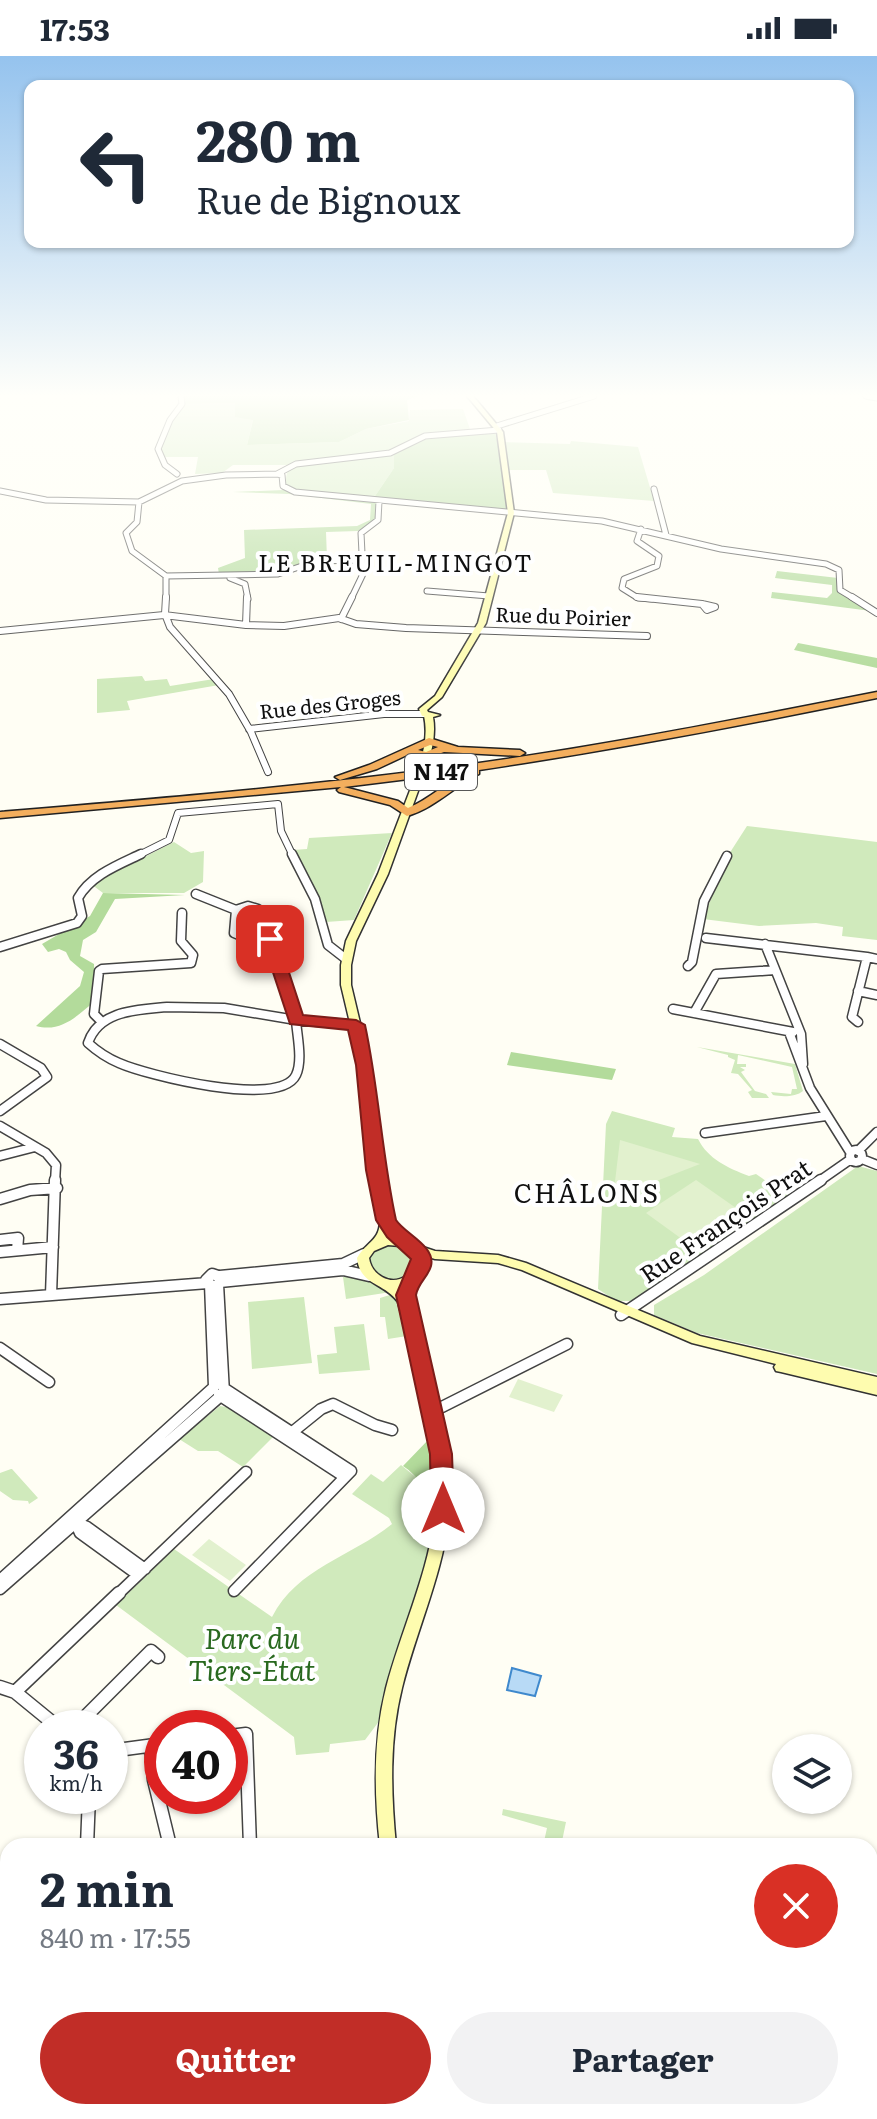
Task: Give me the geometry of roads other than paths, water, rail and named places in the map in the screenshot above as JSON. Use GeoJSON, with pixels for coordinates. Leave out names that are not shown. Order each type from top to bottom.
{"type":"FeatureCollection","features":[{"type":"Feature","properties":{"kind":"highway","name":"N 147"},"geometry":{"type":"LineString","coordinates":[[281,789],[576,748],[877,693]]}},
{"type":"Feature","properties":{"kind":"highway","name":"N 147"},"geometry":{"type":"LineString","coordinates":[[0,813],[281,789],[533,759],[877,693]]}},
{"type":"Feature","properties":{"kind":"highway"},"geometry":{"type":"LineString","coordinates":[[281,789],[358,772],[429,741],[458,750]]}},
{"type":"Feature","properties":{"kind":"highway"},"geometry":{"type":"LineString","coordinates":[[406,751],[427,755],[437,749],[503,754],[576,748]]}},
{"type":"Feature","properties":{"kind":"highway"},"geometry":{"type":"LineString","coordinates":[[281,789],[344,790],[394,803],[407,813],[430,803],[454,782],[471,773],[533,759]]}},
{"type":"Feature","properties":{"kind":"highway"},"geometry":{"type":"LineString","coordinates":[[394,803],[412,799],[430,803]]}},
{"type":"Feature","properties":{"kind":"street"},"geometry":{"type":"LineString","coordinates":[[7,492],[46,500],[139,502],[157,492]]}},
{"type":"Feature","properties":{"kind":"street"},"geometry":{"type":"LineString","coordinates":[[298,492],[599,520],[721,549],[836,567],[840,573],[840,590],[877,613]]}},
{"type":"Feature","properties":{"kind":"street"},"geometry":{"type":"LineString","coordinates":[[423,767],[429,741],[429,711],[478,631],[489,596],[511,513],[508,492]]}},
{"type":"Feature","properties":{"kind":"street"},"geometry":{"type":"LineString","coordinates":[[655,492],[666,535]]}},
{"type":"Feature","properties":{"kind":"street"},"geometry":{"type":"LineString","coordinates":[[341,619],[361,582],[359,538],[378,520],[379,501]]}},
{"type":"Feature","properties":{"kind":"street"},"geometry":{"type":"LineString","coordinates":[[139,502],[137,522],[126,537],[132,551],[166,576],[164,615],[179,640],[209,667],[228,692],[268,772]]}},
{"type":"Feature","properties":{"kind":"street"},"geometry":{"type":"LineString","coordinates":[[641,529],[637,541],[659,556],[657,566],[624,579],[622,588],[638,598],[702,604]]}},
{"type":"Feature","properties":{"kind":"street"},"geometry":{"type":"LineString","coordinates":[[166,576],[278,574],[317,561],[362,560]]}},
{"type":"Feature","properties":{"kind":"street"},"geometry":{"type":"LineString","coordinates":[[216,574],[245,584],[248,602],[246,625]]}},
{"type":"Feature","properties":{"kind":"street"},"geometry":{"type":"LineString","coordinates":[[427,591],[489,596]]}},
{"type":"Feature","properties":{"kind":"street","name":"Rue du Poirier"},"geometry":{"type":"LineString","coordinates":[[0,631],[164,615],[246,625],[284,626],[341,619],[363,624],[478,631],[647,636]]}},
{"type":"Feature","properties":{"kind":"street","name":"Rue des Groges"},"geometry":{"type":"LineString","coordinates":[[249,729],[429,711]]}},
{"type":"Feature","properties":{"kind":"street"},"geometry":{"type":"LineString","coordinates":[[214,1281],[343,1264],[365,1254],[378,1244],[386,1232],[365,1065],[346,985],[346,959],[351,941],[383,874],[418,780]]}},
{"type":"Feature","properties":{"kind":"street"},"geometry":{"type":"LineString","coordinates":[[0,947],[77,923],[82,916],[78,898],[83,886],[98,875],[169,840],[178,813],[278,804],[281,831],[315,899],[328,945],[346,959]]}},
{"type":"Feature","properties":{"kind":"street"},"geometry":{"type":"LineString","coordinates":[[688,966],[692,962],[704,901],[727,856]]}},
{"type":"Feature","properties":{"kind":"street"},"geometry":{"type":"LineString","coordinates":[[196,894],[236,910],[248,906],[258,909],[296,1020],[299,1061],[296,1076],[283,1086],[253,1089],[186,1082],[127,1067],[92,1050],[88,1036],[100,1020],[120,1012],[209,1008],[296,1020],[356,1025]]}},
{"type":"Feature","properties":{"kind":"street"},"geometry":{"type":"LineString","coordinates":[[236,910],[234,933],[272,949]]}},
{"type":"Feature","properties":{"kind":"street"},"geometry":{"type":"LineString","coordinates":[[100,1020],[94,1014],[99,971],[102,969],[191,963],[193,955],[181,941],[182,913]]}},
{"type":"Feature","properties":{"kind":"street"},"geometry":{"type":"LineString","coordinates":[[819,950],[820,937]]}},
{"type":"Feature","properties":{"kind":"street"},"geometry":{"type":"LineString","coordinates":[[706,938],[877,959]]}},
{"type":"Feature","properties":{"kind":"street"},"geometry":{"type":"LineString","coordinates":[[765,944],[801,1034],[803,1071]]}},
{"type":"Feature","properties":{"kind":"street"},"geometry":{"type":"LineString","coordinates":[[858,1022],[852,1017],[867,957]]}},
{"type":"Feature","properties":{"kind":"street"},"geometry":{"type":"LineString","coordinates":[[694,1013],[713,976],[719,973],[775,970]]}},
{"type":"Feature","properties":{"kind":"street"},"geometry":{"type":"LineString","coordinates":[[858,991],[877,995]]}},
{"type":"Feature","properties":{"kind":"street"},"geometry":{"type":"LineString","coordinates":[[673,1009],[801,1034]]}},
{"type":"Feature","properties":{"kind":"street"},"geometry":{"type":"LineString","coordinates":[[789,1032],[803,1071],[826,1116],[855,1156],[877,1165]]}},
{"type":"Feature","properties":{"kind":"street"},"geometry":{"type":"LineString","coordinates":[[0,1044],[41,1068],[47,1077],[0,1111]]}},
{"type":"Feature","properties":{"kind":"street"},"geometry":{"type":"LineString","coordinates":[[705,1133],[826,1116]]}},
{"type":"Feature","properties":{"kind":"street"},"geometry":{"type":"LineString","coordinates":[[0,1126],[55,1162],[57,1188],[51,1295]]}},
{"type":"Feature","properties":{"kind":"street","name":"Rue François Prat"},"geometry":{"type":"LineString","coordinates":[[625,1313],[855,1156],[877,1132]]}},
{"type":"Feature","properties":{"kind":"street"},"geometry":{"type":"LineString","coordinates":[[0,1156],[35,1147]]}},
{"type":"Feature","properties":{"kind":"street"},"geometry":{"type":"LineString","coordinates":[[0,1199],[30,1190],[57,1188]]}},
{"type":"Feature","properties":{"kind":"street"},"geometry":{"type":"LineString","coordinates":[[386,1220],[421,1259],[406,1292],[442,1461],[443,1509],[393,1690],[384,1782],[388,1838]]}},
{"type":"Feature","properties":{"kind":"street"},"geometry":{"type":"LineString","coordinates":[[0,1240],[18,1238],[17,1250]]}},
{"type":"Feature","properties":{"kind":"street"},"geometry":{"type":"LineString","coordinates":[[378,1244],[395,1241],[435,1255],[466,1255],[506,1261],[541,1272],[671,1337],[877,1386]]}},
{"type":"Feature","properties":{"kind":"street"},"geometry":{"type":"LineString","coordinates":[[0,1252],[53,1247]]}},
{"type":"Feature","properties":{"kind":"street"},"geometry":{"type":"LineString","coordinates":[[365,1254],[362,1265],[369,1276]]}},
{"type":"Feature","properties":{"kind":"street"},"geometry":{"type":"LineString","coordinates":[[385,1283],[399,1283],[436,1260],[466,1255]]}},
{"type":"Feature","properties":{"kind":"street"},"geometry":{"type":"LineString","coordinates":[[0,1299],[340,1270],[369,1276],[402,1296],[413,1332]]}},
{"type":"Feature","properties":{"kind":"street"},"geometry":{"type":"LineString","coordinates":[[214,1281],[218,1391]]}},
{"type":"Feature","properties":{"kind":"street"},"geometry":{"type":"LineString","coordinates":[[431,1412],[567,1344]]}},
{"type":"Feature","properties":{"kind":"street"},"geometry":{"type":"LineString","coordinates":[[0,1348],[49,1382]]}},
{"type":"Feature","properties":{"kind":"street"},"geometry":{"type":"LineString","coordinates":[[218,1391],[348,1474],[234,1591]]}},
{"type":"Feature","properties":{"kind":"street"},"geometry":{"type":"LineString","coordinates":[[0,1589],[218,1391]]}},
{"type":"Feature","properties":{"kind":"street"},"geometry":{"type":"LineString","coordinates":[[288,1435],[327,1406],[335,1404],[381,1430],[392,1430]]}},
{"type":"Feature","properties":{"kind":"street"},"geometry":{"type":"LineString","coordinates":[[15,1692],[246,1472]]}},
{"type":"Feature","properties":{"kind":"street"},"geometry":{"type":"LineString","coordinates":[[72,1521],[80,1533],[141,1572]]}},
{"type":"Feature","properties":{"kind":"street"},"geometry":{"type":"LineString","coordinates":[[0,1580],[72,1521]]}},
{"type":"Feature","properties":{"kind":"street"},"geometry":{"type":"LineString","coordinates":[[92,1710],[151,1651],[158,1657]]}},
{"type":"Feature","properties":{"kind":"street"},"geometry":{"type":"LineString","coordinates":[[0,1687],[15,1692],[37,1710]]}},
{"type":"Feature","properties":{"kind":"street"},"geometry":{"type":"LineString","coordinates":[[248,1790],[250,1838]]}},
{"type":"Feature","properties":{"kind":"street"},"geometry":{"type":"LineString","coordinates":[[87,1838],[88,1814]]}},
{"type":"Feature","properties":{"kind":"street"},"geometry":{"type":"LineString","coordinates":[[162,1814],[168,1838]]}},
{"type":"Feature","properties":{"kind":"water"},"geometry":{"type":"Polygon","coordinates":[[[512,1668],[541,1676],[535,1696],[507,1690],[512,1668]]]}},
{"type":"Feature","properties":{"kind":"district","name":"LE BREUIL-MINGOT"},"geometry":{"type":"Point","coordinates":[396,564]}},
{"type":"Feature","properties":{"kind":"district","name":"CHÂLONS"},"geometry":{"type":"Point","coordinates":[587,1194]}},
{"type":"Feature","properties":{"kind":"park label","name":"Parc du Tiers-État"},"geometry":{"type":"Point","coordinates":[252,1655]}}]}
